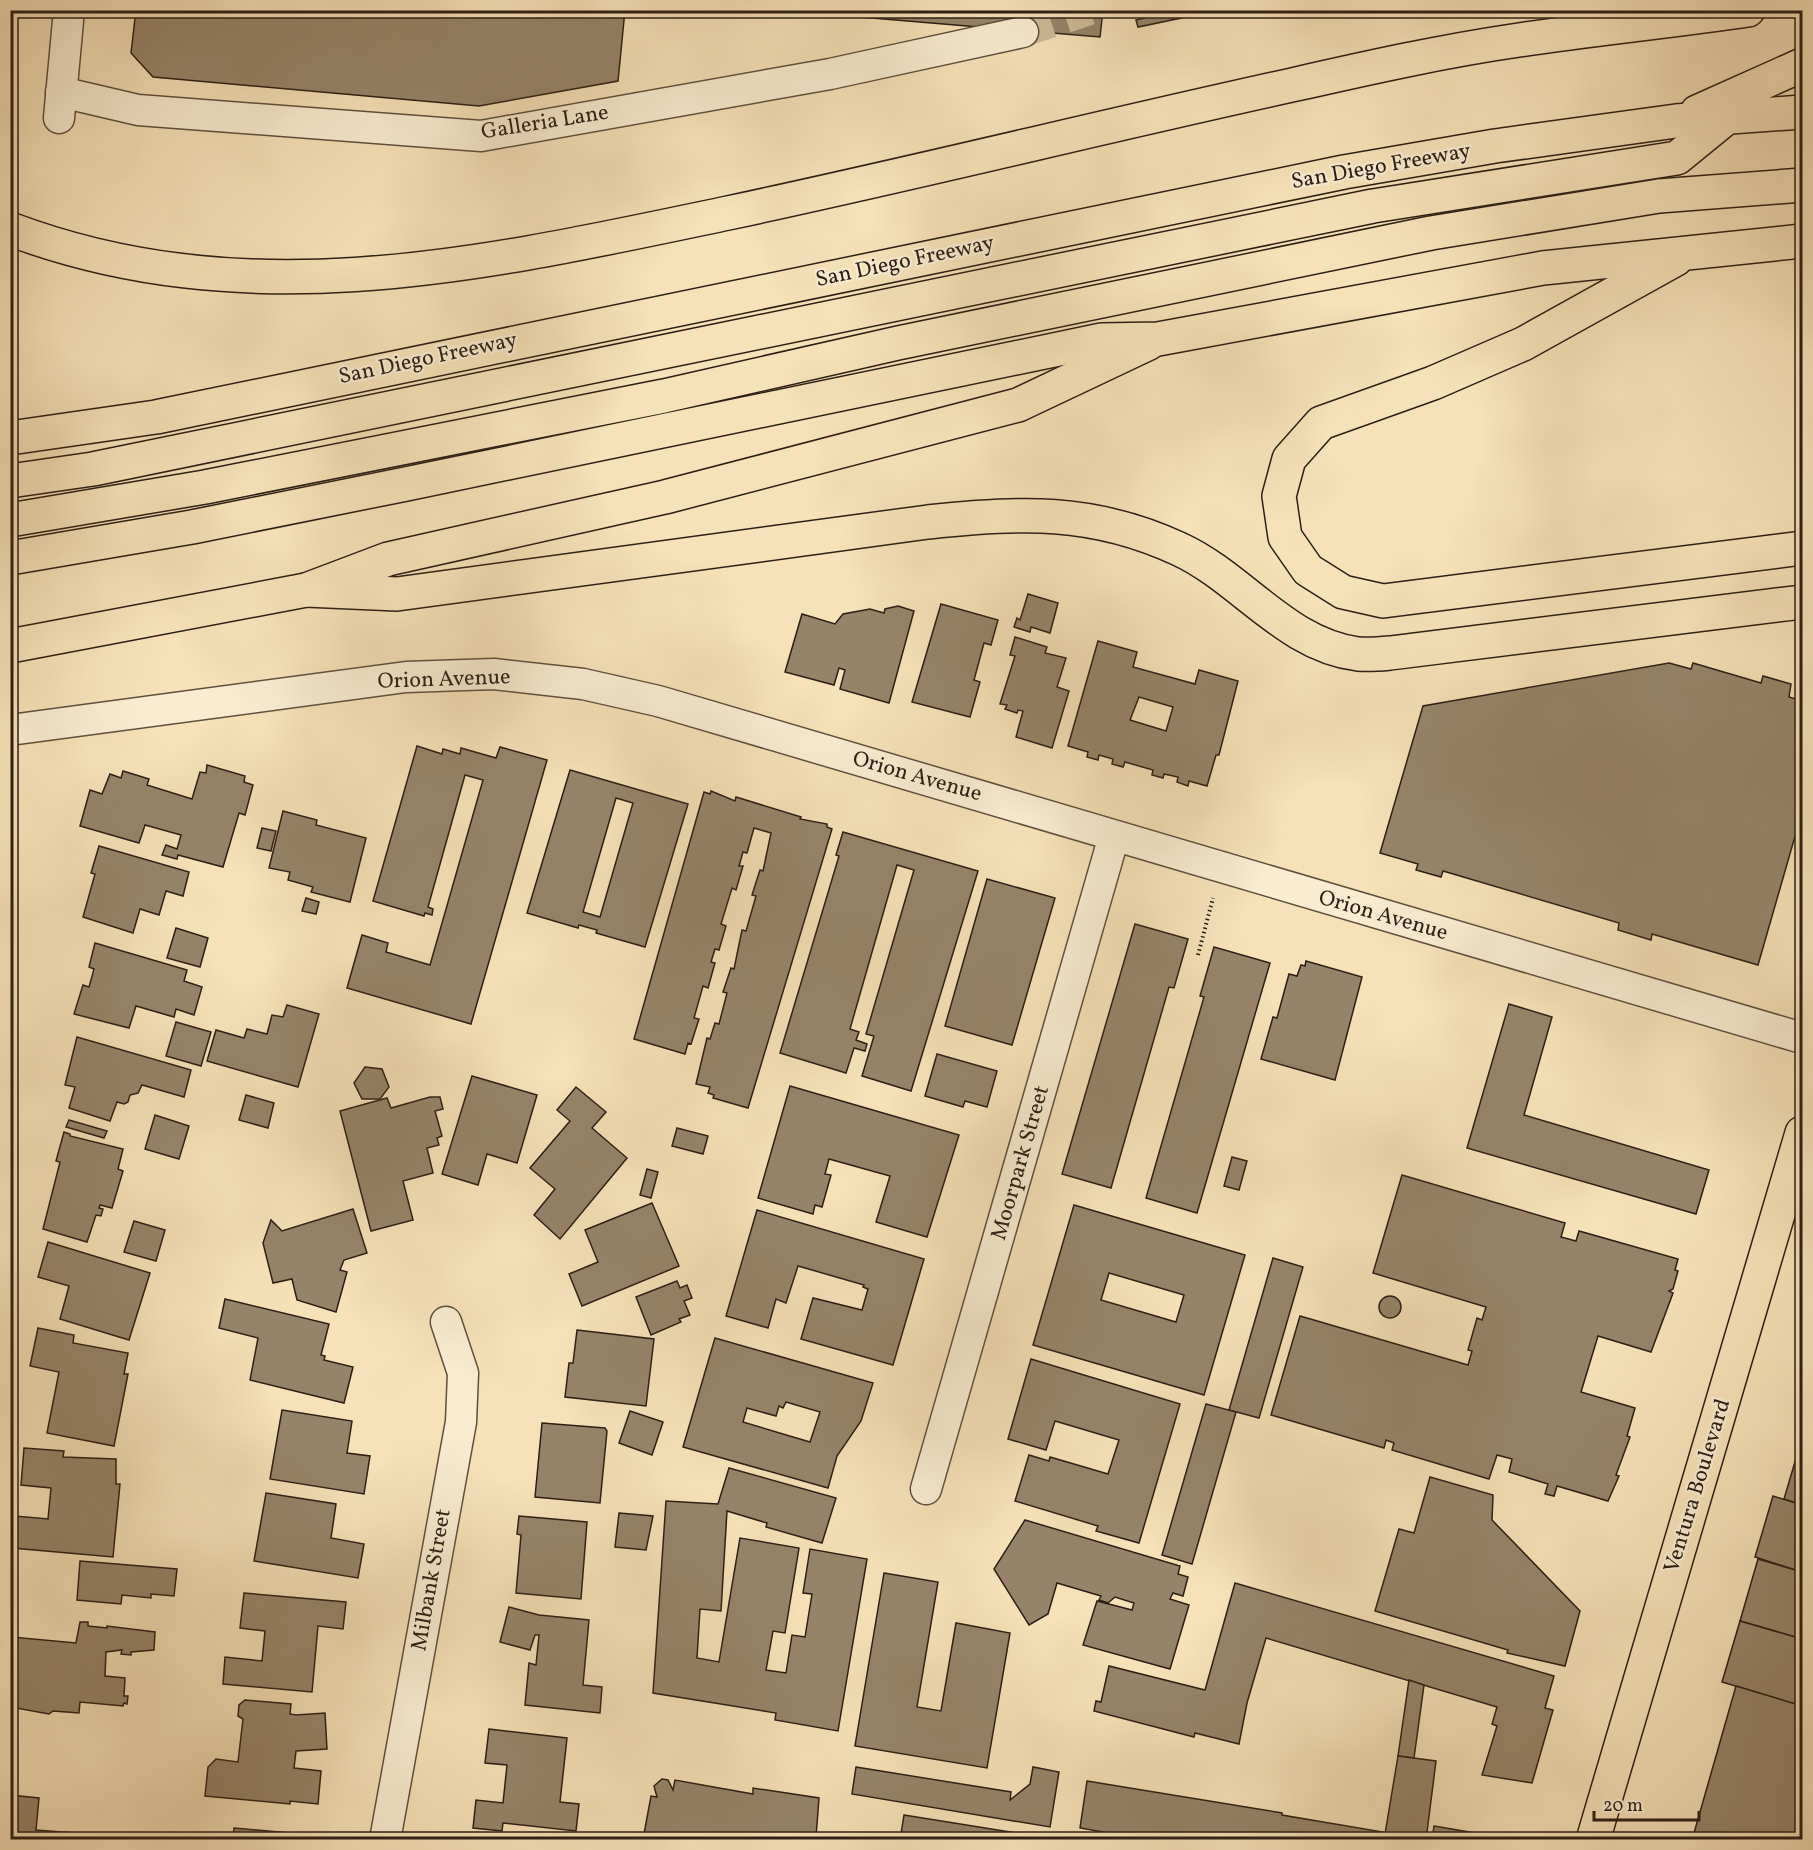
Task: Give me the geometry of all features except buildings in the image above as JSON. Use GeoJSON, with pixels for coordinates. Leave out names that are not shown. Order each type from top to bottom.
{"type":"FeatureCollection","features":[{"type":"Feature","properties":{"kind":"main road"},"geometry":{"type":"LineString","coordinates":[[10,229],[38,240],[156,268],[286,276],[344,276],[427,270],[533,254],[858,186],[1294,84],[1514,41],[1748,10]]}},
{"type":"Feature","properties":{"kind":"main road"},"geometry":{"type":"LineString","coordinates":[[1677,121],[1803,65]]}},
{"type":"Feature","properties":{"kind":"main road","name":"San Diego Freeway"},"geometry":{"type":"LineString","coordinates":[[10,438],[156,417],[1344,172],[1495,146],[1677,121],[1803,112]]}},
{"type":"Feature","properties":{"kind":"main road"},"geometry":{"type":"LineString","coordinates":[[10,481],[117,464],[1373,206],[1677,158],[1726,118]]}},
{"type":"Feature","properties":{"kind":"main road"},"geometry":{"type":"LineString","coordinates":[[10,520],[205,487],[664,396],[909,341],[1431,233],[1659,196],[1803,184]]}},
{"type":"Feature","properties":{"kind":"main road"},"geometry":{"type":"LineString","coordinates":[[10,558],[192,527],[1102,340],[1158,339],[1543,268],[1803,241]]}},
{"type":"Feature","properties":{"kind":"main road"},"geometry":{"type":"LineString","coordinates":[[1691,251],[1523,344],[1433,383],[1321,423],[1289,459],[1279,496],[1285,537],[1308,570],[1343,592],[1383,601],[1803,548]]}},
{"type":"Feature","properties":{"kind":"main road"},"geometry":{"type":"LineString","coordinates":[[10,646],[306,590],[388,559],[665,496],[1018,405],[1158,339]]}},
{"type":"Feature","properties":{"kind":"main road"},"geometry":{"type":"LineString","coordinates":[[306,590],[397,594],[928,522],[992,515],[1043,515],[1096,520],[1137,531],[1180,549],[1223,574],[1289,628],[1322,645],[1359,654],[1402,652],[1803,602]]}},
{"type":"Feature","properties":{"kind":"main road","name":"Ventura Boulevard"},"geometry":{"type":"LineString","coordinates":[[1593,1839],[1803,1133]]}},
{"type":"Feature","properties":{"kind":"street","name":"Galleria Lane"},"geometry":{"type":"LineString","coordinates":[[69,10],[60,105],[481,136],[830,75],[1023,32]]}},
{"type":"Feature","properties":{"kind":"street","name":"Orion Avenue"},"geometry":{"type":"LineString","coordinates":[[10,730],[406,677],[494,674],[583,684],[658,701],[1221,869],[1803,1038]]}},
{"type":"Feature","properties":{"kind":"street","name":"Moorpark Street"},"geometry":{"type":"LineString","coordinates":[[926,1489],[1114,836]]}},
{"type":"Feature","properties":{"kind":"street","name":"Milbank Street"},"geometry":{"type":"LineString","coordinates":[[385,1839],[461,1422],[463,1373],[446,1322]]}},
{"type":"Feature","properties":{"kind":"path"},"geometry":{"type":"LineString","coordinates":[[1198,955],[1221,869]]}},
{"type":"Feature","properties":{"kind":"tunnel"},"geometry":{"type":"LineString","coordinates":[[1023,32],[1090,10]]}}]}
